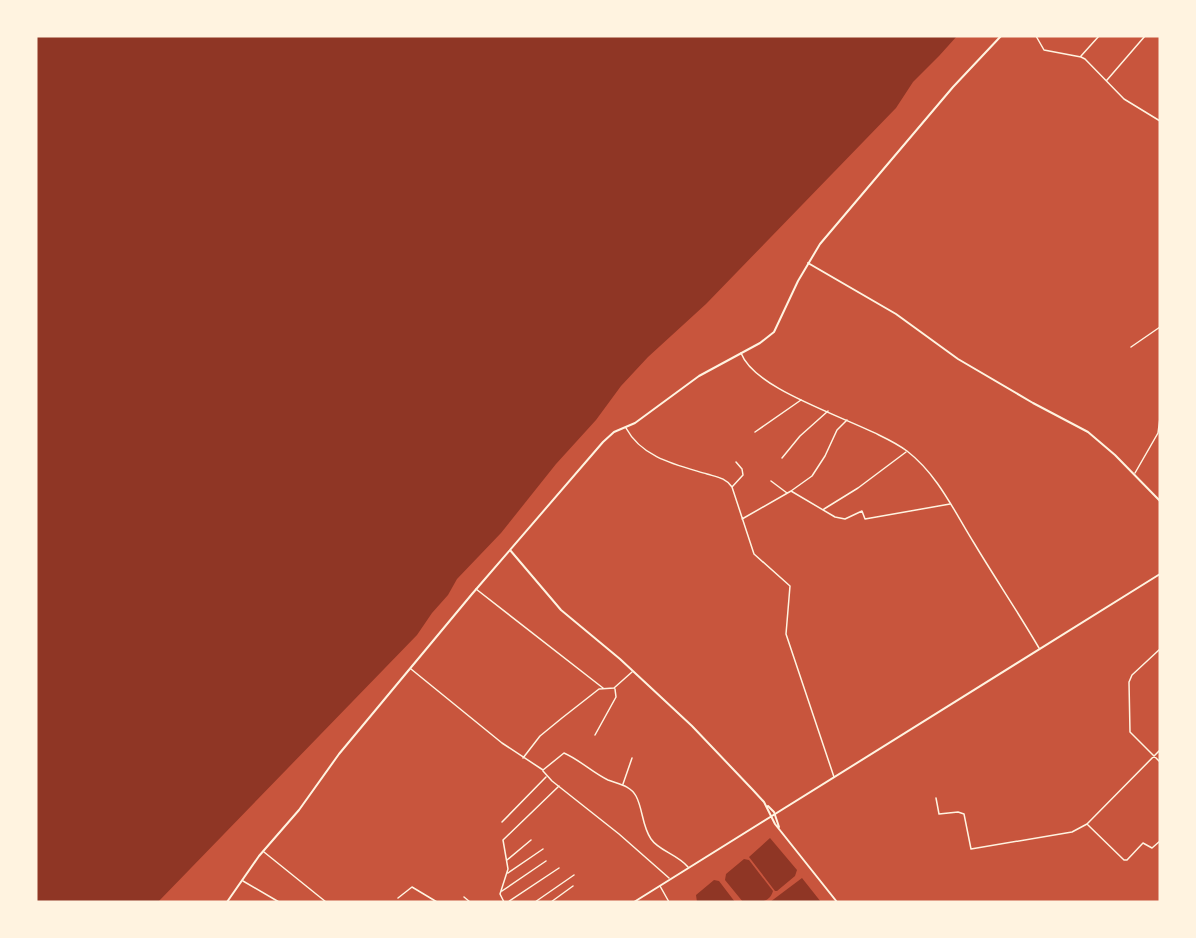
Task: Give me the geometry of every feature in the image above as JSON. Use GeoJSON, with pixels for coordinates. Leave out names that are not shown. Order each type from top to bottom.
{"type":"FeatureCollection","features":[{"type":"Feature","properties":{"kind":"main road"},"geometry":{"type":"LineString","coordinates":[[228,902],[263,851],[299,810],[339,754],[476,589],[603,442],[614,432],[635,423],[699,376],[768,338],[774,332],[808,263],[820,244],[953,87],[1001,36]]}},
{"type":"Feature","properties":{"kind":"main road"},"geometry":{"type":"LineString","coordinates":[[808,263],[896,314],[966,364],[1084,430],[1105,446],[1160,501]]}},
{"type":"Feature","properties":{"kind":"main road"},"geometry":{"type":"LineString","coordinates":[[510,550],[561,610],[633,671],[692,726],[775,815],[777,824],[784,835]]}},
{"type":"Feature","properties":{"kind":"main road"},"geometry":{"type":"LineString","coordinates":[[634,902],[1160,574]]}},
{"type":"Feature","properties":{"kind":"main road"},"geometry":{"type":"LineString","coordinates":[[764,802],[784,835],[837,902]]}},
{"type":"Feature","properties":{"kind":"street"},"geometry":{"type":"LineString","coordinates":[[1036,36],[1044,50],[1081,57],[1128,102],[1160,121]]}},
{"type":"Feature","properties":{"kind":"street"},"geometry":{"type":"LineString","coordinates":[[1081,57],[1099,36]]}},
{"type":"Feature","properties":{"kind":"street"},"geometry":{"type":"LineString","coordinates":[[1106,81],[1144,36]]}},
{"type":"Feature","properties":{"kind":"street"},"geometry":{"type":"LineString","coordinates":[[1131,347],[1160,327]]}},
{"type":"Feature","properties":{"kind":"street"},"geometry":{"type":"LineString","coordinates":[[741,352],[744,360],[756,374],[801,400],[847,420],[907,451],[931,474],[1039,648]]}},
{"type":"Feature","properties":{"kind":"street"},"geometry":{"type":"LineString","coordinates":[[755,432],[801,400]]}},
{"type":"Feature","properties":{"kind":"street"},"geometry":{"type":"LineString","coordinates":[[782,458],[796,440],[828,411]]}},
{"type":"Feature","properties":{"kind":"street"},"geometry":{"type":"LineString","coordinates":[[1134,474],[1158,433],[1160,418]]}},
{"type":"Feature","properties":{"kind":"street"},"geometry":{"type":"LineString","coordinates":[[742,519],[812,476],[837,430],[847,420]]}},
{"type":"Feature","properties":{"kind":"street"},"geometry":{"type":"LineString","coordinates":[[626,427],[637,444],[663,461],[724,479],[732,487],[754,554],[790,586],[786,634],[834,777]]}},
{"type":"Feature","properties":{"kind":"street"},"geometry":{"type":"LineString","coordinates":[[824,510],[907,451]]}},
{"type":"Feature","properties":{"kind":"street"},"geometry":{"type":"LineString","coordinates":[[732,487],[743,475],[742,469],[736,462]]}},
{"type":"Feature","properties":{"kind":"street"},"geometry":{"type":"LineString","coordinates":[[771,481],[787,493]]}},
{"type":"Feature","properties":{"kind":"street"},"geometry":{"type":"LineString","coordinates":[[791,491],[842,519],[862,511],[866,519],[951,504]]}},
{"type":"Feature","properties":{"kind":"street"},"geometry":{"type":"LineString","coordinates":[[476,589],[603,688]]}},
{"type":"Feature","properties":{"kind":"street"},"geometry":{"type":"LineString","coordinates":[[1160,649],[1132,675],[1129,682],[1130,732],[1160,762]]}},
{"type":"Feature","properties":{"kind":"street"},"geometry":{"type":"LineString","coordinates":[[410,668],[523,758],[543,770],[547,777],[670,879]]}},
{"type":"Feature","properties":{"kind":"street"},"geometry":{"type":"LineString","coordinates":[[523,758],[540,736],[603,688],[614,688],[633,671]]}},
{"type":"Feature","properties":{"kind":"street"},"geometry":{"type":"LineString","coordinates":[[595,735],[616,697],[614,688]]}},
{"type":"Feature","properties":{"kind":"street"},"geometry":{"type":"LineString","coordinates":[[936,798],[939,814],[958,812],[964,814],[971,849],[1072,832],[1087,824],[1160,750]]}},
{"type":"Feature","properties":{"kind":"street"},"geometry":{"type":"LineString","coordinates":[[543,770],[564,753],[607,780],[623,785],[636,796],[643,824],[654,843],[677,856],[688,867]]}},
{"type":"Feature","properties":{"kind":"street"},"geometry":{"type":"LineString","coordinates":[[623,785],[632,758]]}},
{"type":"Feature","properties":{"kind":"street"},"geometry":{"type":"LineString","coordinates":[[502,822],[547,777]]}},
{"type":"Feature","properties":{"kind":"street"},"geometry":{"type":"LineString","coordinates":[[504,902],[501,891],[507,873],[507,861],[503,840],[559,786]]}},
{"type":"Feature","properties":{"kind":"street"},"geometry":{"type":"LineString","coordinates":[[1087,824],[1124,860],[1127,860],[1143,843],[1152,848],[1160,841]]}},
{"type":"Feature","properties":{"kind":"street"},"geometry":{"type":"LineString","coordinates":[[507,861],[531,840]]}},
{"type":"Feature","properties":{"kind":"street"},"geometry":{"type":"LineString","coordinates":[[507,873],[543,849]]}},
{"type":"Feature","properties":{"kind":"street"},"geometry":{"type":"LineString","coordinates":[[263,851],[326,902]]}},
{"type":"Feature","properties":{"kind":"street"},"geometry":{"type":"LineString","coordinates":[[501,891],[546,861]]}},
{"type":"Feature","properties":{"kind":"street"},"geometry":{"type":"LineString","coordinates":[[508,902],[559,868]]}},
{"type":"Feature","properties":{"kind":"street"},"geometry":{"type":"LineString","coordinates":[[535,902],[574,875]]}},
{"type":"Feature","properties":{"kind":"street"},"geometry":{"type":"LineString","coordinates":[[242,880],[279,902]]}},
{"type":"Feature","properties":{"kind":"street"},"geometry":{"type":"LineString","coordinates":[[660,885],[669,902]]}},
{"type":"Feature","properties":{"kind":"street"},"geometry":{"type":"LineString","coordinates":[[551,902],[573,886]]}},
{"type":"Feature","properties":{"kind":"street"},"geometry":{"type":"LineString","coordinates":[[398,898],[412,887],[437,902]]}},
{"type":"Feature","properties":{"kind":"street"},"geometry":{"type":"LineString","coordinates":[[653,890],[663,891]]}},
{"type":"Feature","properties":{"kind":"street"},"geometry":{"type":"LineString","coordinates":[[464,897],[470,902]]}},
{"type":"Feature","properties":{"kind":"shaded area"},"geometry":{"type":"Polygon","coordinates":[[[36,36],[957,36],[913,82],[896,108],[706,304],[648,357],[621,386],[596,420],[556,464],[501,533],[457,579],[448,595],[417,635],[158,902],[36,902],[36,36]]]}},
{"type":"Feature","properties":{"kind":"shaded area"},"geometry":{"type":"Polygon","coordinates":[[[770,838],[797,870],[795,876],[777,891],[749,857],[770,838]]]}},
{"type":"Feature","properties":{"kind":"shaded area"},"geometry":{"type":"Polygon","coordinates":[[[744,859],[749,860],[773,891],[765,901],[743,902],[725,880],[726,874],[744,859]]]}},
{"type":"Feature","properties":{"kind":"shaded area"},"geometry":{"type":"Polygon","coordinates":[[[802,878],[821,902],[770,902],[802,878]]]}},
{"type":"Feature","properties":{"kind":"shaded area"},"geometry":{"type":"Polygon","coordinates":[[[714,880],[719,881],[735,902],[697,902],[696,895],[714,880]]]}}]}
